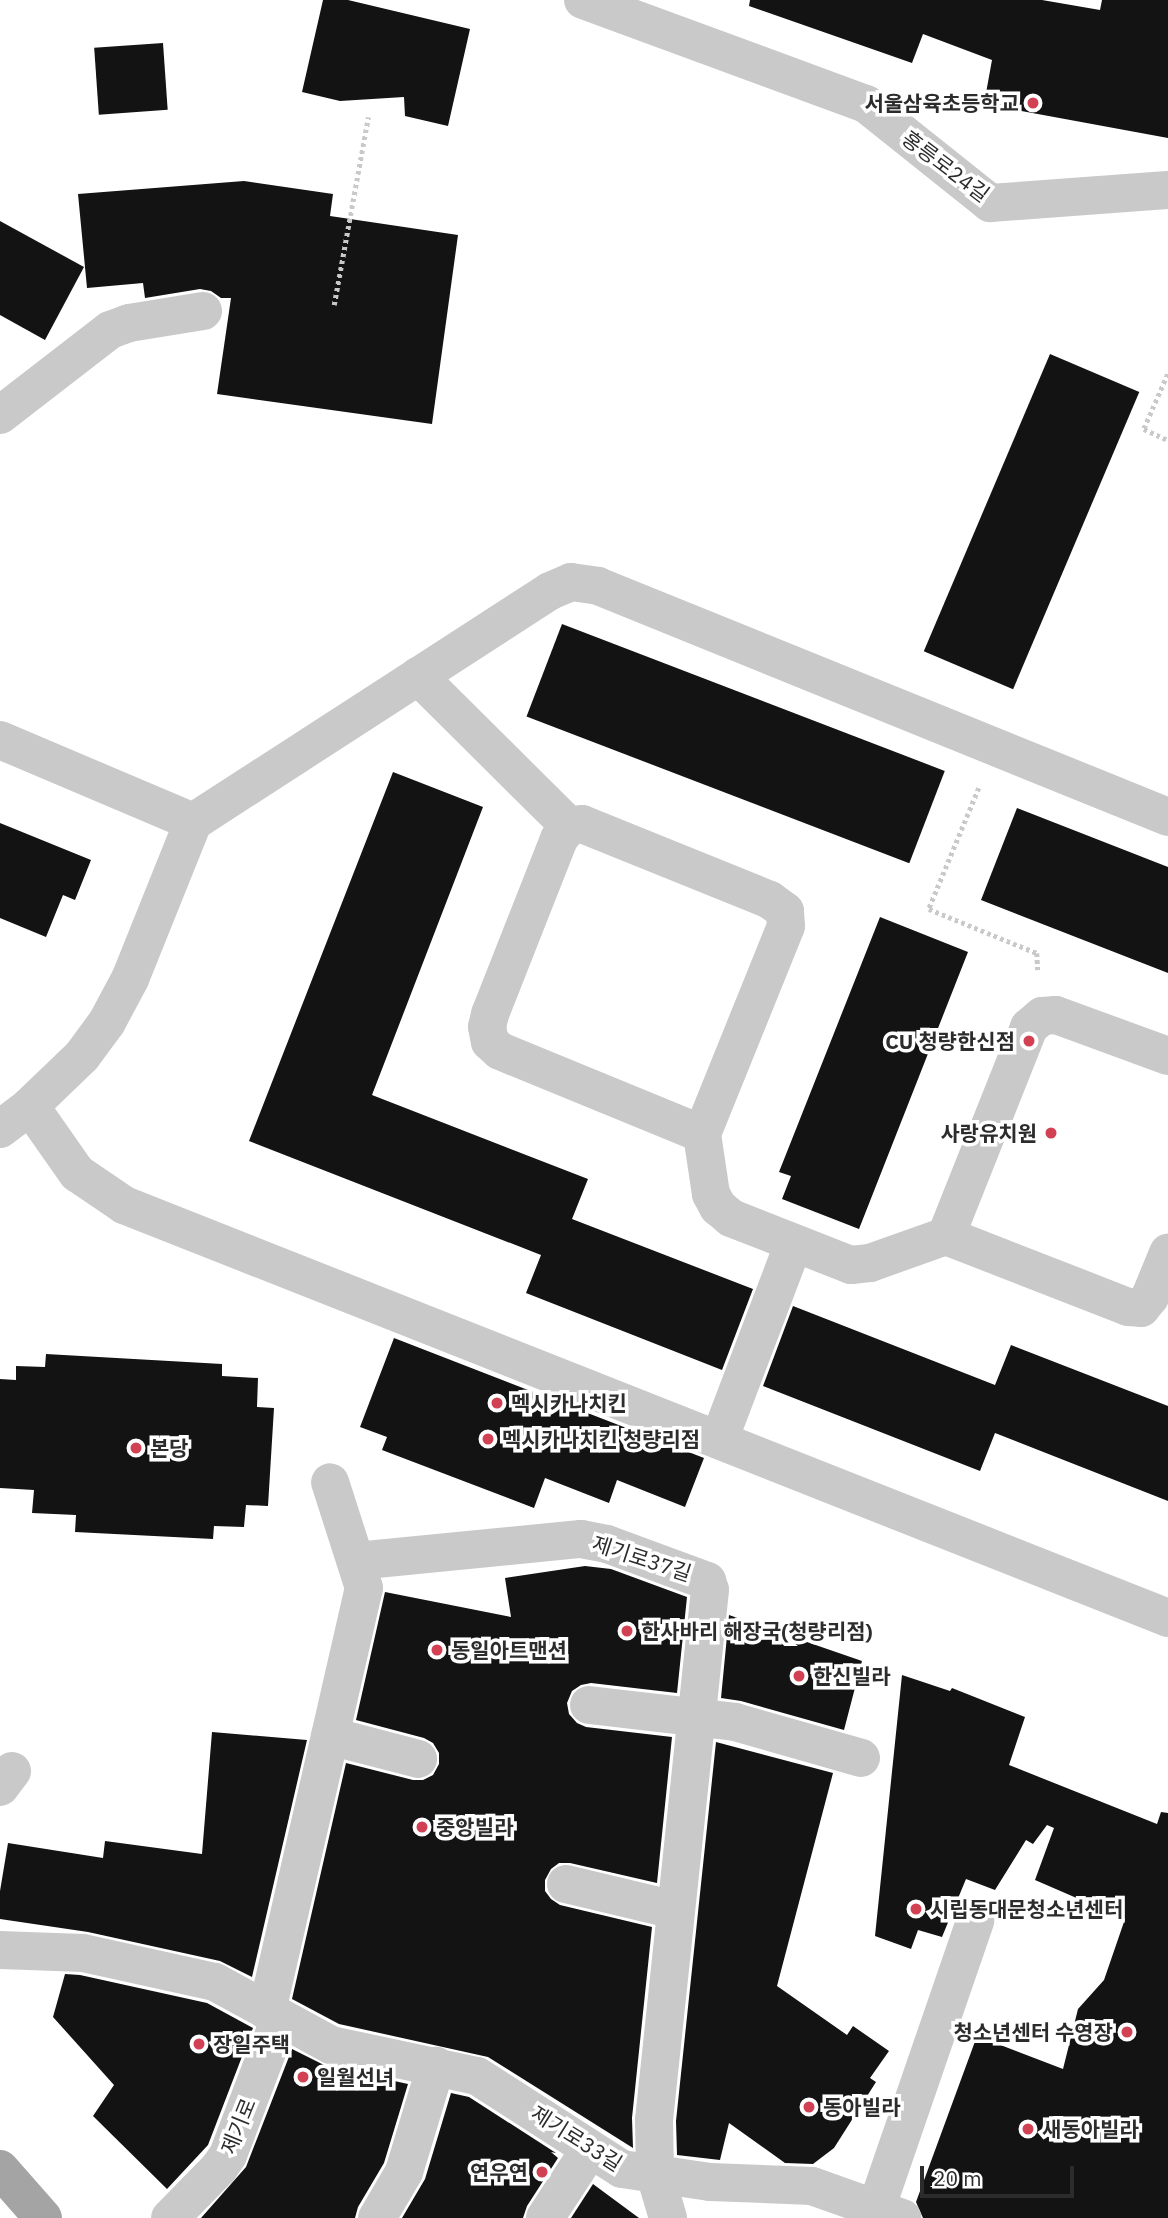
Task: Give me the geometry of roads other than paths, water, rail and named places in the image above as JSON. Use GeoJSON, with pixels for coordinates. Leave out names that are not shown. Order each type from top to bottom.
{"type":"FeatureCollection","features":[{"type":"Feature","properties":{"kind":"main road"},"geometry":{"type":"LineString","coordinates":[[0,2169],[43,2218]]}},
{"type":"Feature","properties":{"kind":"street","name":"홍릉로24길"},"geometry":{"type":"LineString","coordinates":[[583,0],[866,104],[990,203],[1168,190]]}},
{"type":"Feature","properties":{"kind":"street"},"geometry":{"type":"LineString","coordinates":[[0,415],[110,330],[129,323],[203,311]]}},
{"type":"Feature","properties":{"kind":"street"},"geometry":{"type":"LineString","coordinates":[[0,1129],[30,1106],[82,1056],[107,1022],[130,979],[194,822],[550,590],[571,582],[598,586],[1168,817]]}},
{"type":"Feature","properties":{"kind":"street"},"geometry":{"type":"LineString","coordinates":[[418,676],[569,826]]}},
{"type":"Feature","properties":{"kind":"street"},"geometry":{"type":"LineString","coordinates":[[0,740],[194,822]]}},
{"type":"Feature","properties":{"kind":"street"},"geometry":{"type":"LineString","coordinates":[[702,1134],[500,1051],[490,1042],[487,1027],[490,1014],[559,839],[569,826],[582,824],[770,900],[785,911],[786,926],[702,1134],[711,1194],[719,1208],[731,1218],[793,1245],[851,1265],[870,1264],[946,1236],[1128,1307],[1141,1308],[1150,1297],[1168,1253]]}},
{"type":"Feature","properties":{"kind":"street"},"geometry":{"type":"LineString","coordinates":[[946,1236],[1029,1027],[1042,1017],[1056,1015],[1168,1056]]}},
{"type":"Feature","properties":{"kind":"street"},"geometry":{"type":"LineString","coordinates":[[30,1106],[77,1172],[124,1205],[1168,1618]]}},
{"type":"Feature","properties":{"kind":"street"},"geometry":{"type":"LineString","coordinates":[[719,1440],[793,1245]]}},
{"type":"Feature","properties":{"kind":"street"},"geometry":{"type":"LineString","coordinates":[[274,2014],[330,1736],[364,1588],[330,1482]]}},
{"type":"Feature","properties":{"kind":"street","name":"제기로37길"},"geometry":{"type":"LineString","coordinates":[[356,1561],[581,1539],[607,1544],[705,1578],[710,1590],[654,2120],[655,2174],[668,2218]]}},
{"type":"Feature","properties":{"kind":"street"},"geometry":{"type":"LineString","coordinates":[[589,1705],[695,1717],[768,1729],[861,1758]]}},
{"type":"Feature","properties":{"kind":"street"},"geometry":{"type":"LineString","coordinates":[[330,1736],[418,1759]]}},
{"type":"Feature","properties":{"kind":"street"},"geometry":{"type":"LineString","coordinates":[[566,1884],[675,1910]]}},
{"type":"Feature","properties":{"kind":"street"},"geometry":{"type":"LineString","coordinates":[[889,2213],[975,1921]]}},
{"type":"Feature","properties":{"kind":"street","name":"제기로33길"},"geometry":{"type":"LineString","coordinates":[[0,1950],[83,1953],[215,1982],[331,2045],[461,2070],[488,2082],[622,2169],[710,2182],[812,2186],[889,2213]]}},
{"type":"Feature","properties":{"kind":"street","name":"제기로"},"geometry":{"type":"LineString","coordinates":[[170,2218],[219,2168],[228,2155],[274,2014]]}},
{"type":"Feature","properties":{"kind":"street"},"geometry":{"type":"LineString","coordinates":[[377,2218],[404,2172],[436,2066]]}},
{"type":"Feature","properties":{"kind":"street"},"geometry":{"type":"LineString","coordinates":[[545,2218],[590,2149]]}},
{"type":"Feature","properties":{"kind":"place","name":"서울삼육초등학교"},"geometry":{"type":"Point","coordinates":[1033,103]}},
{"type":"Feature","properties":{"kind":"place","name":"CU 청량한신점"},"geometry":{"type":"Point","coordinates":[1029,1041]}},
{"type":"Feature","properties":{"kind":"place","name":"사랑유치원"},"geometry":{"type":"Point","coordinates":[1051,1133]}},
{"type":"Feature","properties":{"kind":"place","name":"멕시카나치킨"},"geometry":{"type":"Point","coordinates":[497,1403]}},
{"type":"Feature","properties":{"kind":"place","name":"멕시카나치킨 청량리점"},"geometry":{"type":"Point","coordinates":[488,1439]}},
{"type":"Feature","properties":{"kind":"place","name":"본당"},"geometry":{"type":"Point","coordinates":[136,1448]}},
{"type":"Feature","properties":{"kind":"place","name":"한사바리 해장국(청량리점)"},"geometry":{"type":"Point","coordinates":[627,1631]}},
{"type":"Feature","properties":{"kind":"place","name":"동일아트맨션"},"geometry":{"type":"Point","coordinates":[437,1650]}},
{"type":"Feature","properties":{"kind":"place","name":"한신빌라"},"geometry":{"type":"Point","coordinates":[799,1676]}},
{"type":"Feature","properties":{"kind":"place","name":"중앙빌라"},"geometry":{"type":"Point","coordinates":[422,1827]}},
{"type":"Feature","properties":{"kind":"place","name":"시립동대문청소년센터"},"geometry":{"type":"Point","coordinates":[916,1909]}},
{"type":"Feature","properties":{"kind":"place","name":"청소년센터 수영장"},"geometry":{"type":"Point","coordinates":[1127,2032]}},
{"type":"Feature","properties":{"kind":"place","name":"장일주택"},"geometry":{"type":"Point","coordinates":[199,2044]}},
{"type":"Feature","properties":{"kind":"place","name":"일월선녀"},"geometry":{"type":"Point","coordinates":[303,2077]}},
{"type":"Feature","properties":{"kind":"place","name":"동아빌라"},"geometry":{"type":"Point","coordinates":[809,2107]}},
{"type":"Feature","properties":{"kind":"place","name":"새동아빌라"},"geometry":{"type":"Point","coordinates":[1028,2129]}},
{"type":"Feature","properties":{"kind":"place","name":"연우연"},"geometry":{"type":"Point","coordinates":[542,2172]}}]}
